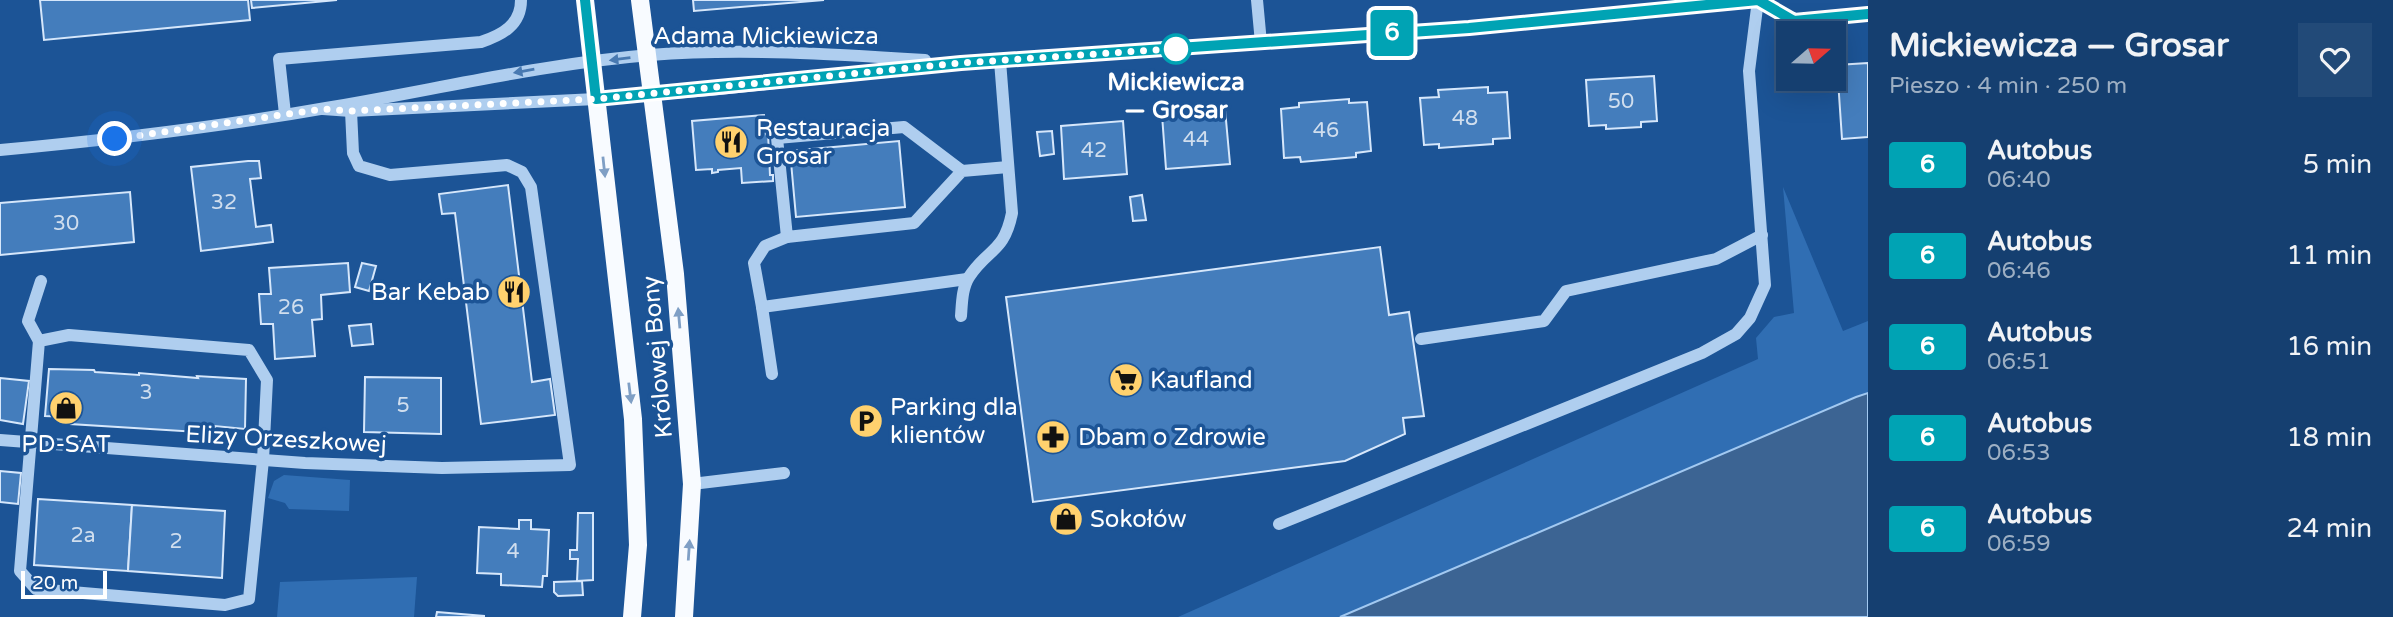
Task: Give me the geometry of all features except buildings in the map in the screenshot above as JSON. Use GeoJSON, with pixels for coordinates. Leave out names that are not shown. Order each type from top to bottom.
{"type":"FeatureCollection","features":[{"type":"Feature","properties":{"kind":"main road","name":"Królowej Bony"},"geometry":{"type":"LineString","coordinates":[[585,0],[633,419],[638,545],[632,617]]}},
{"type":"Feature","properties":{"kind":"main road","name":"Królowej Bony"},"geometry":{"type":"LineString","coordinates":[[640,0],[675,274],[692,484],[684,617]]}},
{"type":"Feature","properties":{"kind":"street"},"geometry":{"type":"LineString","coordinates":[[285,114],[279,59],[481,42],[499,36],[515,22],[520,0]]}},
{"type":"Feature","properties":{"kind":"street"},"geometry":{"type":"LineString","coordinates":[[1257,0],[1261,43]]}},
{"type":"Feature","properties":{"kind":"street"},"geometry":{"type":"LineString","coordinates":[[1279,524],[1689,358],[1736,334],[1751,318],[1765,285],[1749,71],[1758,0],[1794,21],[1868,14]]}},
{"type":"Feature","properties":{"kind":"street","name":"Adama Mickiewicza"},"geometry":{"type":"LineString","coordinates":[[323,109],[351,111],[596,99],[961,63],[1469,28],[1758,0]]}},
{"type":"Feature","properties":{"kind":"street","name":"Adama Mickiewicza"},"geometry":{"type":"LineString","coordinates":[[0,150],[115,139],[323,109],[530,70],[647,55],[706,51],[789,53],[961,63]]}},
{"type":"Feature","properties":{"kind":"street"},"geometry":{"type":"LineString","coordinates":[[961,316],[962,296],[967,279],[998,248],[1008,233],[1012,213],[1000,61]]}},
{"type":"Feature","properties":{"kind":"street","name":"Elizy Orzeszkowej"},"geometry":{"type":"LineString","coordinates":[[0,440],[263,460],[442,468],[570,465],[531,187],[522,172],[507,165],[390,175],[359,166],[353,153],[351,111]]}},
{"type":"Feature","properties":{"kind":"street"},"geometry":{"type":"LineString","coordinates":[[787,237],[777,138],[904,127],[962,171],[1008,167]]}},
{"type":"Feature","properties":{"kind":"street"},"geometry":{"type":"LineString","coordinates":[[772,374],[754,263],[765,246],[787,237],[914,223],[962,171]]}},
{"type":"Feature","properties":{"kind":"street"},"geometry":{"type":"LineString","coordinates":[[1421,339],[1544,321],[1566,291],[1716,260],[1762,235]]}},
{"type":"Feature","properties":{"kind":"street"},"geometry":{"type":"LineString","coordinates":[[762,307],[967,279]]}},
{"type":"Feature","properties":{"kind":"street"},"geometry":{"type":"LineString","coordinates":[[38,341],[69,335],[249,350],[267,380],[263,460],[249,599],[225,605],[36,589],[20,571],[38,341],[28,321],[41,281]]}},
{"type":"Feature","properties":{"kind":"street"},"geometry":{"type":"LineString","coordinates":[[692,484],[784,473]]}},
{"type":"Feature","properties":{"kind":"shaded area"},"geometry":{"type":"Polygon","coordinates":[[[1783,187],[1843,331],[1868,321],[1868,393],[1340,617],[1178,617],[1758,359],[1756,338],[1774,317],[1794,313],[1783,187]]]}},
{"type":"Feature","properties":{"kind":"shaded area"},"geometry":{"type":"Polygon","coordinates":[[[1868,393],[1868,617],[1340,617],[1856,397],[1868,393]]]}},
{"type":"Feature","properties":{"kind":"shaded area"},"geometry":{"type":"Polygon","coordinates":[[[284,475],[350,480],[349,511],[289,509],[285,503],[268,498],[274,481],[284,475]]]}},
{"type":"Feature","properties":{"kind":"shaded area"},"geometry":{"type":"Polygon","coordinates":[[[417,577],[414,617],[277,617],[280,582],[417,577]]]}},
{"type":"Feature","properties":{"kind":"bus line","name":"6"},"geometry":{"type":"LineString","coordinates":[[585,0],[596,99],[710,90],[961,63],[1469,28],[1758,0],[1794,21],[1868,14]]}},
{"type":"Feature","properties":{"kind":"place","name":"Mickiewicza — Grosar"},"geometry":{"type":"Point","coordinates":[1176,49]}},
{"type":"Feature","properties":{"kind":"place","name":"Restauracja Grosar"},"geometry":{"type":"Point","coordinates":[731,142]}},
{"type":"Feature","properties":{"kind":"place","name":"Bar Kebab"},"geometry":{"type":"Point","coordinates":[514,292]}},
{"type":"Feature","properties":{"kind":"place","name":"Kaufland"},"geometry":{"type":"Point","coordinates":[1126,380]}},
{"type":"Feature","properties":{"kind":"place","name":"PD-SAT"},"geometry":{"type":"Point","coordinates":[66,408]}},
{"type":"Feature","properties":{"kind":"place","name":"Parking dla klientów"},"geometry":{"type":"Point","coordinates":[866,421]}},
{"type":"Feature","properties":{"kind":"place","name":"Dbam o Zdrowie"},"geometry":{"type":"Point","coordinates":[1053,437]}},
{"type":"Feature","properties":{"kind":"place","name":"Sokołów"},"geometry":{"type":"Point","coordinates":[1066,519]}},
{"type":"Feature","properties":{"kind":"route"},"geometry":{"type":"LineString","coordinates":[[115,139],[323,109],[351,111],[532,104],[710,90],[961,63],[1185,48],[1176,49]]}}]}
